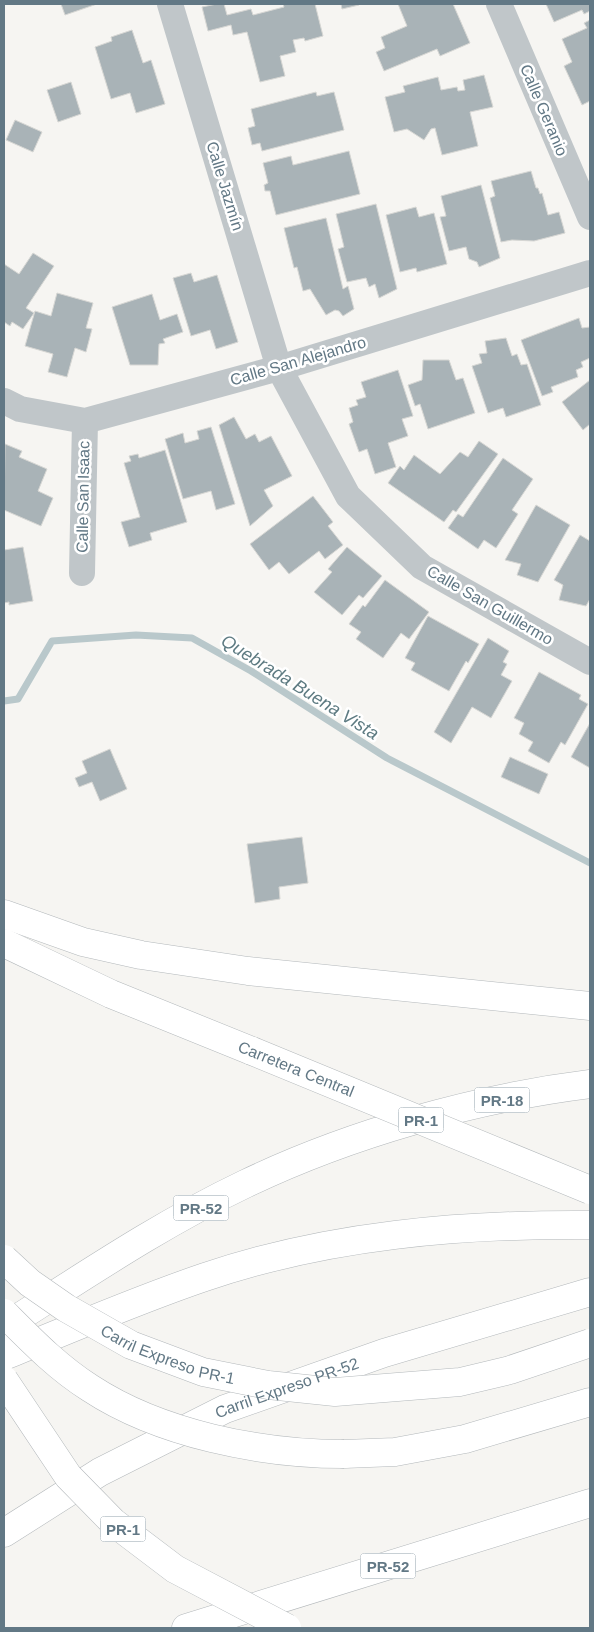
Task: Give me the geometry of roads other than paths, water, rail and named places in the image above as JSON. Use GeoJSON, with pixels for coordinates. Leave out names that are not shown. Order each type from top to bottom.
{"type":"FeatureCollection","features":[{"type":"Feature","properties":{"kind":"highway"},"geometry":{"type":"LineString","coordinates":[[4,914],[83,942],[141,955],[257,972],[590,1006]]}},
{"type":"Feature","properties":{"kind":"highway","name":"Carretera Central"},"geometry":{"type":"LineString","coordinates":[[4,943],[111,994],[590,1190]]}},
{"type":"Feature","properties":{"kind":"highway","name":"PR-18"},"geometry":{"type":"LineString","coordinates":[[414,1120],[514,1097],[590,1084]]}},
{"type":"Feature","properties":{"kind":"highway","name":"PR-52"},"geometry":{"type":"LineString","coordinates":[[4,1327],[127,1249],[245,1184],[309,1157],[414,1120]]}},
{"type":"Feature","properties":{"kind":"highway"},"geometry":{"type":"LineString","coordinates":[[4,1356],[206,1276],[322,1246],[405,1233],[515,1224],[590,1225]]}},
{"type":"Feature","properties":{"kind":"highway","name":"Carril Expreso PR-1"},"geometry":{"type":"LineString","coordinates":[[4,1259],[30,1283],[66,1308],[131,1346],[203,1372],[268,1385],[335,1392],[460,1382],[510,1370],[590,1343]]}},
{"type":"Feature","properties":{"kind":"highway","name":"Carril Expreso PR-52"},"geometry":{"type":"LineString","coordinates":[[4,1533],[100,1472],[225,1410],[384,1353],[590,1292]]}},
{"type":"Feature","properties":{"kind":"highway"},"geometry":{"type":"LineString","coordinates":[[4,1313],[48,1357],[89,1388],[122,1407],[206,1436],[252,1447],[312,1454],[394,1452],[446,1443],[590,1402]]}},
{"type":"Feature","properties":{"kind":"highway","name":"PR-1"},"geometry":{"type":"LineString","coordinates":[[4,1380],[68,1476],[112,1522],[175,1569],[287,1628]]}},
{"type":"Feature","properties":{"kind":"highway","name":"PR-52"},"geometry":{"type":"LineString","coordinates":[[186,1628],[590,1504]]}},
{"type":"Feature","properties":{"kind":"street","name":"Calle Jazmín"},"geometry":{"type":"LineString","coordinates":[[170,4],[279,368]]}},
{"type":"Feature","properties":{"kind":"street","name":"Calle Geranio"},"geometry":{"type":"LineString","coordinates":[[498,4],[590,217]]}},
{"type":"Feature","properties":{"kind":"street","name":"Calle San Alejandro"},"geometry":{"type":"LineString","coordinates":[[4,401],[20,409],[85,421],[279,368],[590,273]]}},
{"type":"Feature","properties":{"kind":"street","name":"Calle San Guillermo"},"geometry":{"type":"LineString","coordinates":[[279,368],[348,496],[422,567],[590,662]]}},
{"type":"Feature","properties":{"kind":"street","name":"Calle San Isaac"},"geometry":{"type":"LineString","coordinates":[[82,573],[85,421]]}},
{"type":"Feature","properties":{"kind":"waterway","name":"Quebrada Buena Vista"},"geometry":{"type":"LineString","coordinates":[[4,701],[18,699],[52,641],[136,635],[192,638],[251,671],[387,758],[590,863]]}}]}
